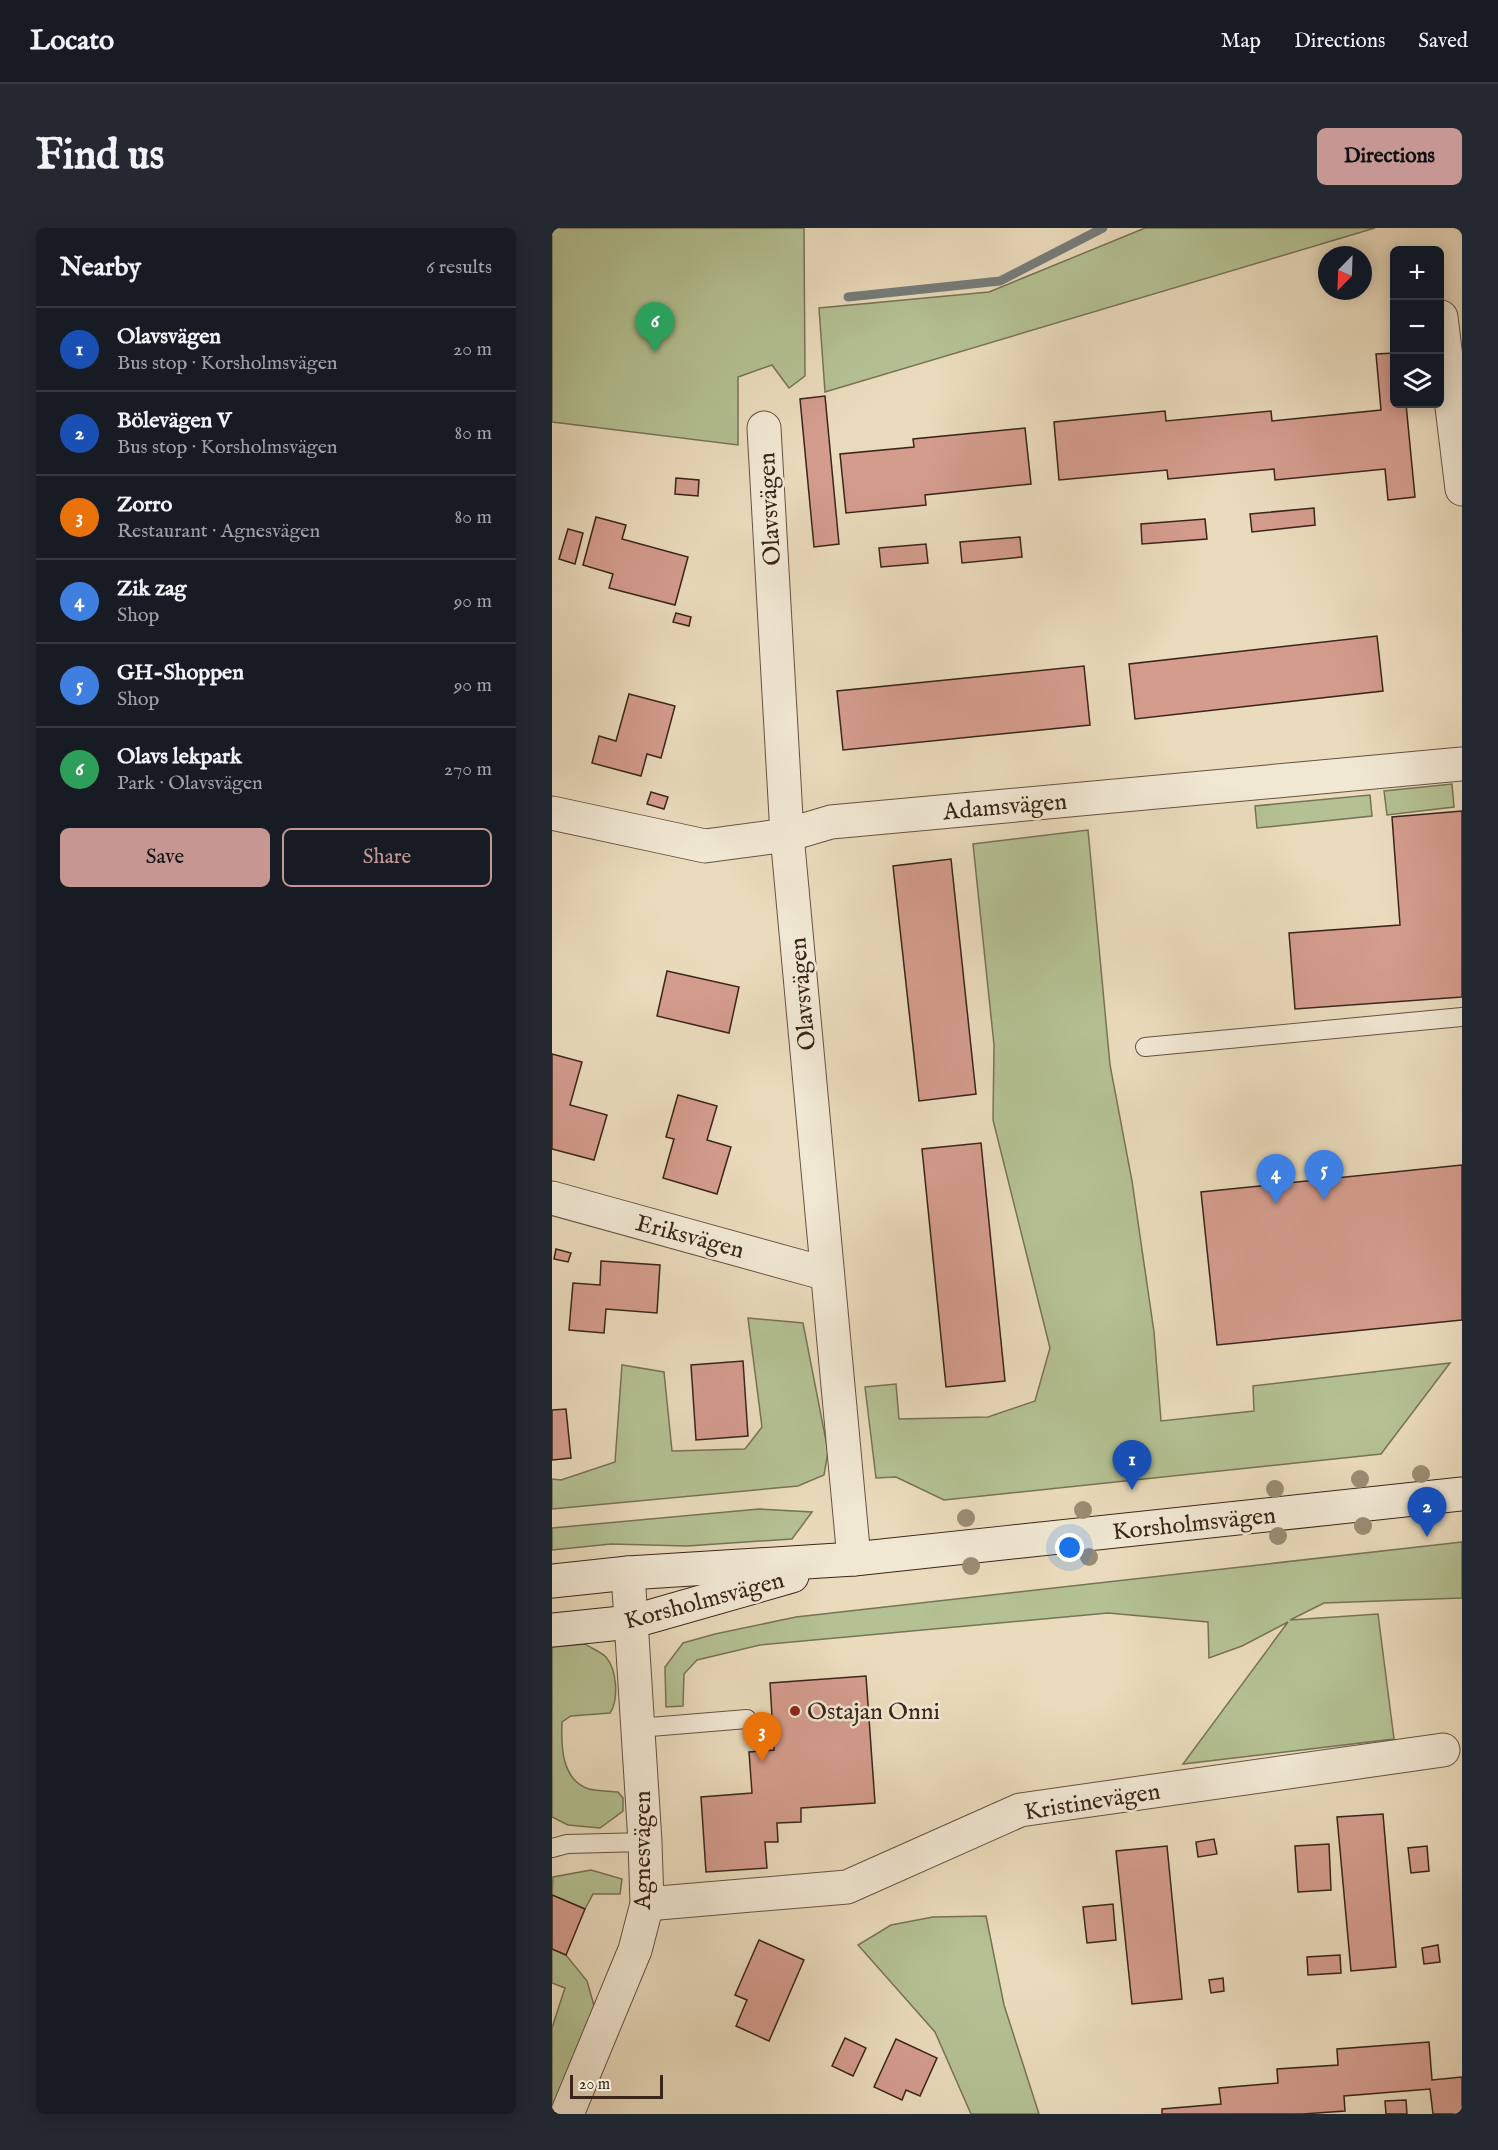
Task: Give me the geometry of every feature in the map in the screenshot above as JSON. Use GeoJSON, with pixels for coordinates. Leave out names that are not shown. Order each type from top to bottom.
{"type":"FeatureCollection","features":[{"type":"Feature","properties":{"kind":"street"},"geometry":{"type":"LineString","coordinates":[[1451,316],[1462,489]]}},
{"type":"Feature","properties":{"kind":"street","name":"Olavsvägen"},"geometry":{"type":"LineString","coordinates":[[764,428],[787,835],[854,1559]]}},
{"type":"Feature","properties":{"kind":"street","name":"Adamsvägen"},"geometry":{"type":"LineString","coordinates":[[552,813],[705,846],[787,835],[831,822],[1462,764]]}},
{"type":"Feature","properties":{"kind":"street","name":"Eriksvägen"},"geometry":{"type":"LineString","coordinates":[[552,1198],[827,1274]]}},
{"type":"Feature","properties":{"kind":"street","name":"Korsholmsvägen"},"geometry":{"type":"LineString","coordinates":[[552,1581],[628,1573],[854,1559],[1462,1494]]}},
{"type":"Feature","properties":{"kind":"street","name":"Korsholmsvägen"},"geometry":{"type":"LineString","coordinates":[[552,1630],[632,1622],[854,1559]]}},
{"type":"Feature","properties":{"kind":"street","name":"Agnesvägen"},"geometry":{"type":"LineString","coordinates":[[567,2114],[635,1950],[646,1904],[645,1842],[628,1573]]}},
{"type":"Feature","properties":{"kind":"street","name":"Kristinevägen"},"geometry":{"type":"LineString","coordinates":[[646,1904],[847,1887],[1020,1810],[1443,1750]]}},
{"type":"Feature","properties":{"kind":"lane"},"geometry":{"type":"LineString","coordinates":[[1145,1047],[1462,1017]]}},
{"type":"Feature","properties":{"kind":"lane"},"geometry":{"type":"LineString","coordinates":[[638,1728],[747,1719]]}},
{"type":"Feature","properties":{"kind":"lane"},"geometry":{"type":"LineString","coordinates":[[552,1848],[567,1844],[645,1842]]}},
{"type":"Feature","properties":{"kind":"green space"},"geometry":{"type":"Polygon","coordinates":[[[552,228],[804,228],[805,376],[789,388],[772,365],[738,377],[738,445],[552,422],[552,228]]]}},
{"type":"Feature","properties":{"kind":"green space"},"geometry":{"type":"Polygon","coordinates":[[[1145,228],[1375,228],[825,392],[819,308],[989,292],[1145,228]]]}},
{"type":"Feature","properties":{"kind":"green space"},"geometry":{"type":"Polygon","coordinates":[[[1452,784],[1454,807],[1387,815],[1384,791],[1452,784]]]}},
{"type":"Feature","properties":{"kind":"green space"},"geometry":{"type":"Polygon","coordinates":[[[1370,795],[1372,816],[1257,828],[1255,806],[1370,795]]]}},
{"type":"Feature","properties":{"kind":"green space"},"geometry":{"type":"Polygon","coordinates":[[[1088,830],[1110,1065],[1132,1181],[1154,1332],[1161,1421],[1254,1411],[1253,1386],[1450,1363],[1381,1454],[944,1500],[896,1477],[876,1478],[865,1387],[896,1384],[899,1419],[988,1417],[1035,1401],[1050,1348],[993,1120],[994,1045],[973,844],[1088,830]]]}},
{"type":"Feature","properties":{"kind":"green space"},"geometry":{"type":"Polygon","coordinates":[[[748,1318],[803,1323],[828,1451],[824,1475],[798,1486],[552,1509],[552,1479],[561,1480],[615,1462],[622,1365],[664,1372],[672,1451],[745,1449],[762,1427],[748,1318]]]}},
{"type":"Feature","properties":{"kind":"green space"},"geometry":{"type":"Polygon","coordinates":[[[759,1509],[812,1512],[792,1539],[687,1546],[611,1544],[552,1550],[552,1528],[759,1509]]]}},
{"type":"Feature","properties":{"kind":"green space"},"geometry":{"type":"Polygon","coordinates":[[[1462,1542],[1462,1598],[1324,1603],[1290,1620],[1378,1614],[1394,1739],[1183,1764],[1288,1622],[1242,1646],[1209,1658],[1208,1622],[1108,1613],[760,1645],[697,1660],[684,1674],[683,1706],[666,1707],[665,1667],[683,1643],[796,1617],[1462,1542]]]}},
{"type":"Feature","properties":{"kind":"green space"},"geometry":{"type":"Polygon","coordinates":[[[585,1644],[604,1655],[610,1663],[616,1685],[615,1701],[610,1713],[571,1716],[562,1722],[562,1741],[565,1761],[573,1778],[589,1789],[618,1792],[623,1798],[623,1811],[600,1828],[568,1825],[552,1817],[552,1647],[585,1644]]]}},
{"type":"Feature","properties":{"kind":"green space"},"geometry":{"type":"Polygon","coordinates":[[[591,1870],[622,1879],[620,1894],[593,1894],[585,1909],[552,1895],[553,1877],[591,1870]]]}},
{"type":"Feature","properties":{"kind":"green space"},"geometry":{"type":"Polygon","coordinates":[[[986,1916],[1004,2005],[1039,2114],[971,2114],[935,2032],[858,1945],[891,1925],[933,1917],[986,1916]]]}},
{"type":"Feature","properties":{"kind":"green space"},"geometry":{"type":"Polygon","coordinates":[[[552,1949],[566,1955],[587,1981],[595,2009],[552,2109],[552,2028],[565,1988],[552,1983],[552,1949]]]}},
{"type":"Feature","properties":{"kind":"building"},"geometry":{"type":"Polygon","coordinates":[[[1390,353],[1390,408],[1406,408],[1415,497],[1388,500],[1385,469],[1275,480],[1274,469],[1168,479],[1167,470],[1059,480],[1054,422],[1165,411],[1166,421],[1271,411],[1272,421],[1381,410],[1376,354],[1390,353]]]}},
{"type":"Feature","properties":{"kind":"building"},"geometry":{"type":"Polygon","coordinates":[[[825,396],[839,544],[814,547],[800,399],[825,396]]]}},
{"type":"Feature","properties":{"kind":"building"},"geometry":{"type":"Polygon","coordinates":[[[1025,428],[1031,484],[925,495],[926,505],[846,513],[840,454],[914,447],[913,439],[1025,428]]]}},
{"type":"Feature","properties":{"kind":"building"},"geometry":{"type":"Polygon","coordinates":[[[676,478],[699,480],[698,496],[675,494],[676,478]]]}},
{"type":"Feature","properties":{"kind":"building"},"geometry":{"type":"Polygon","coordinates":[[[1314,508],[1315,525],[1252,532],[1250,514],[1314,508]]]}},
{"type":"Feature","properties":{"kind":"building"},"geometry":{"type":"Polygon","coordinates":[[[596,517],[626,525],[622,539],[688,557],[675,605],[609,588],[613,574],[583,565],[596,517]]]}},
{"type":"Feature","properties":{"kind":"building"},"geometry":{"type":"Polygon","coordinates":[[[1205,519],[1207,539],[1142,544],[1141,524],[1205,519]]]}},
{"type":"Feature","properties":{"kind":"building"},"geometry":{"type":"Polygon","coordinates":[[[568,529],[583,533],[575,564],[559,559],[568,529]]]}},
{"type":"Feature","properties":{"kind":"building"},"geometry":{"type":"Polygon","coordinates":[[[1020,537],[1022,557],[962,563],[960,542],[1020,537]]]}},
{"type":"Feature","properties":{"kind":"building"},"geometry":{"type":"Polygon","coordinates":[[[926,544],[928,563],[881,567],[879,548],[926,544]]]}},
{"type":"Feature","properties":{"kind":"building"},"geometry":{"type":"Polygon","coordinates":[[[676,613],[691,617],[689,626],[673,622],[676,613]]]}},
{"type":"Feature","properties":{"kind":"building"},"geometry":{"type":"Polygon","coordinates":[[[1377,636],[1383,691],[1135,719],[1129,664],[1377,636]]]}},
{"type":"Feature","properties":{"kind":"building"},"geometry":{"type":"Polygon","coordinates":[[[1084,666],[1090,725],[843,750],[837,691],[1084,666]]]}},
{"type":"Feature","properties":{"kind":"building"},"geometry":{"type":"Polygon","coordinates":[[[629,694],[675,706],[661,758],[647,754],[641,776],[592,763],[599,736],[616,741],[629,694]]]}},
{"type":"Feature","properties":{"kind":"building"},"geometry":{"type":"Polygon","coordinates":[[[651,792],[668,797],[664,809],[647,804],[651,792]]]}},
{"type":"Feature","properties":{"kind":"building"},"geometry":{"type":"Polygon","coordinates":[[[1462,811],[1462,997],[1295,1009],[1289,933],[1400,925],[1392,817],[1462,811]]]}},
{"type":"Feature","properties":{"kind":"building"},"geometry":{"type":"Polygon","coordinates":[[[951,859],[976,1094],[919,1101],[893,866],[951,859]]]}},
{"type":"Feature","properties":{"kind":"building"},"geometry":{"type":"Polygon","coordinates":[[[667,971],[739,987],[729,1033],[657,1016],[667,971]]]}},
{"type":"Feature","properties":{"kind":"building"},"geometry":{"type":"Polygon","coordinates":[[[552,1054],[582,1062],[570,1105],[607,1115],[594,1160],[552,1149],[552,1054]]]}},
{"type":"Feature","properties":{"kind":"building"},"geometry":{"type":"Polygon","coordinates":[[[678,1095],[717,1106],[707,1140],[731,1147],[717,1194],[663,1178],[674,1139],[666,1137],[678,1095]]]}},
{"type":"Feature","properties":{"kind":"building"},"geometry":{"type":"Polygon","coordinates":[[[981,1143],[1005,1381],[946,1387],[922,1149],[981,1143]]]}},
{"type":"Feature","properties":{"kind":"building"},"geometry":{"type":"Polygon","coordinates":[[[1462,1165],[1462,1320],[1217,1345],[1201,1192],[1462,1165]]]}},
{"type":"Feature","properties":{"kind":"building"},"geometry":{"type":"Polygon","coordinates":[[[556,1249],[571,1253],[568,1262],[554,1259],[556,1249]]]}},
{"type":"Feature","properties":{"kind":"building"},"geometry":{"type":"Polygon","coordinates":[[[601,1261],[660,1265],[657,1313],[606,1309],[604,1333],[569,1330],[573,1283],[600,1285],[601,1261]]]}},
{"type":"Feature","properties":{"kind":"building"},"geometry":{"type":"Polygon","coordinates":[[[743,1361],[748,1436],[696,1440],[691,1365],[743,1361]]]}},
{"type":"Feature","properties":{"kind":"building"},"geometry":{"type":"Polygon","coordinates":[[[566,1409],[571,1458],[552,1460],[552,1410],[566,1409]]]}},
{"type":"Feature","properties":{"kind":"building"},"geometry":{"type":"Polygon","coordinates":[[[866,1676],[875,1803],[801,1808],[801,1822],[777,1823],[778,1842],[765,1842],[767,1868],[706,1872],[701,1797],[752,1793],[749,1752],[774,1750],[770,1683],[866,1676]]]}},
{"type":"Feature","properties":{"kind":"building"},"geometry":{"type":"Polygon","coordinates":[[[1383,1814],[1396,1967],[1351,1971],[1337,1817],[1383,1814]]]}},
{"type":"Feature","properties":{"kind":"building"},"geometry":{"type":"Polygon","coordinates":[[[1214,1839],[1217,1854],[1198,1857],[1196,1842],[1214,1839]]]}},
{"type":"Feature","properties":{"kind":"building"},"geometry":{"type":"Polygon","coordinates":[[[1329,1844],[1331,1890],[1298,1892],[1295,1846],[1329,1844]]]}},
{"type":"Feature","properties":{"kind":"building"},"geometry":{"type":"Polygon","coordinates":[[[1167,1846],[1182,1999],[1132,2004],[1116,1851],[1167,1846]]]}},
{"type":"Feature","properties":{"kind":"building"},"geometry":{"type":"Polygon","coordinates":[[[1427,1846],[1429,1871],[1411,1873],[1408,1848],[1427,1846]]]}},
{"type":"Feature","properties":{"kind":"building"},"geometry":{"type":"Polygon","coordinates":[[[552,1895],[585,1909],[566,1955],[552,1949],[552,1895]]]}},
{"type":"Feature","properties":{"kind":"building"},"geometry":{"type":"Polygon","coordinates":[[[1113,1904],[1116,1940],[1087,1943],[1083,1907],[1113,1904]]]}},
{"type":"Feature","properties":{"kind":"building"},"geometry":{"type":"Polygon","coordinates":[[[759,1940],[804,1960],[769,2041],[736,2026],[747,2000],[735,1995],[759,1940]]]}},
{"type":"Feature","properties":{"kind":"building"},"geometry":{"type":"Polygon","coordinates":[[[1438,1945],[1440,1962],[1424,1964],[1422,1948],[1438,1945]]]}},
{"type":"Feature","properties":{"kind":"building"},"geometry":{"type":"Polygon","coordinates":[[[1340,1955],[1341,1973],[1308,1975],[1307,1957],[1340,1955]]]}},
{"type":"Feature","properties":{"kind":"building"},"geometry":{"type":"Polygon","coordinates":[[[1223,1978],[1224,1991],[1211,1993],[1209,1980],[1223,1978]]]}},
{"type":"Feature","properties":{"kind":"building"},"geometry":{"type":"Polygon","coordinates":[[[845,2038],[866,2048],[853,2076],[832,2066],[845,2038]]]}},
{"type":"Feature","properties":{"kind":"building"},"geometry":{"type":"Polygon","coordinates":[[[896,2039],[937,2058],[920,2096],[906,2090],[902,2100],[874,2087],[896,2039]]]}},
{"type":"Feature","properties":{"kind":"building"},"geometry":{"type":"Polygon","coordinates":[[[1429,2042],[1432,2080],[1462,2077],[1462,2114],[1433,2114],[1430,2089],[1344,2096],[1345,2111],[1303,2114],[1162,2114],[1162,2109],[1221,2104],[1219,2088],[1278,2083],[1277,2069],[1338,2065],[1337,2049],[1429,2042]]]}},
{"type":"Feature","properties":{"kind":"building"},"geometry":{"type":"Polygon","coordinates":[[[1406,2100],[1407,2114],[1386,2114],[1385,2101],[1406,2100]]]}},
{"type":"Feature","properties":{"kind":"waterway"},"geometry":{"type":"LineString","coordinates":[[848,297],[1000,281],[1103,228]]}},
{"type":"Feature","properties":{"kind":"place","name":"Olavs lekpark"},"geometry":{"type":"Point","coordinates":[655,352]}},
{"type":"Feature","properties":{"kind":"place","name":"GH-Shoppen"},"geometry":{"type":"Point","coordinates":[1324,1200]}},
{"type":"Feature","properties":{"kind":"place","name":"Zik zag"},"geometry":{"type":"Point","coordinates":[1276,1204]}},
{"type":"Feature","properties":{"kind":"place","name":"Olavsvägen"},"geometry":{"type":"Point","coordinates":[1132,1490]}},
{"type":"Feature","properties":{"kind":"place","name":"Bölevägen V"},"geometry":{"type":"Point","coordinates":[1427,1537]}},
{"type":"Feature","properties":{"kind":"place","name":"Ostajan Onni"},"geometry":{"type":"Point","coordinates":[795,1711]}},
{"type":"Feature","properties":{"kind":"place","name":"Zorro"},"geometry":{"type":"Point","coordinates":[762,1762]}}]}
